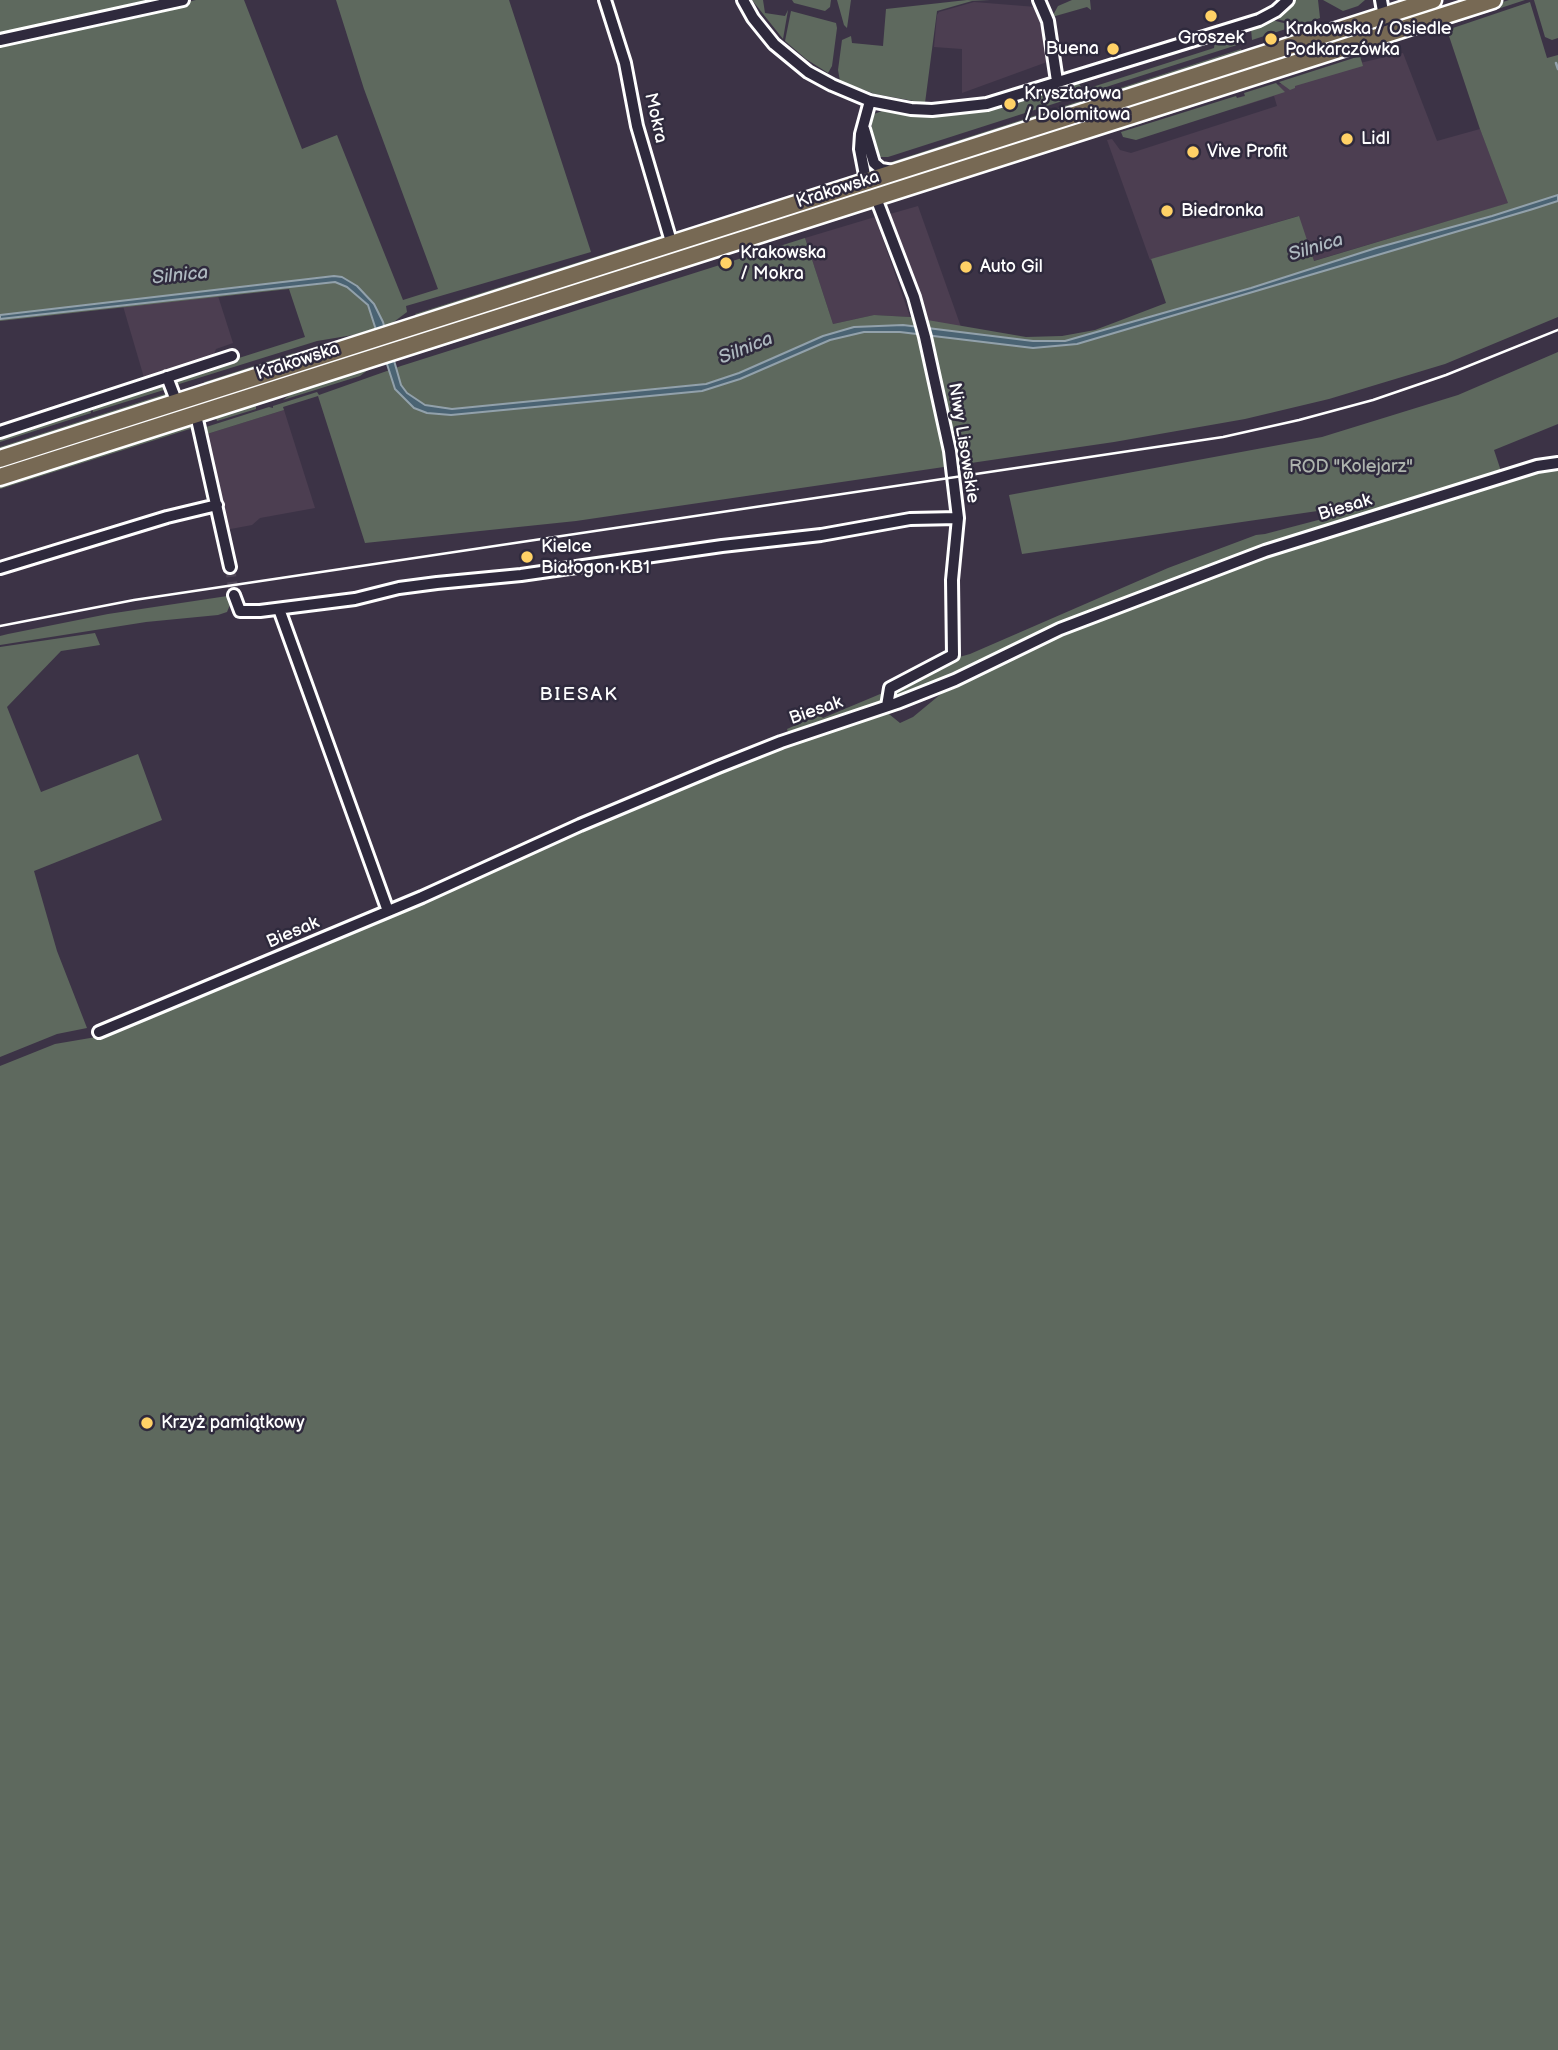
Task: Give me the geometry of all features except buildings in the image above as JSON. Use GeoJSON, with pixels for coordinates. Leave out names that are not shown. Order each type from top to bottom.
{"type":"FeatureCollection","features":[{"type":"Feature","properties":{"kind":"main road","name":"Krakowska"},"geometry":{"type":"LineString","coordinates":[[0,459],[859,185],[1382,8],[1433,0]]}},
{"type":"Feature","properties":{"kind":"main road","name":"Krakowska"},"geometry":{"type":"LineString","coordinates":[[0,477],[1493,0]]}},
{"type":"Feature","properties":{"kind":"street"},"geometry":{"type":"LineString","coordinates":[[0,40],[183,0]]}},
{"type":"Feature","properties":{"kind":"street","name":"Mokra"},"geometry":{"type":"LineString","coordinates":[[605,0],[625,64],[637,126],[673,244]]}},
{"type":"Feature","properties":{"kind":"street"},"geometry":{"type":"LineString","coordinates":[[743,0],[774,44],[808,72],[870,101],[911,109],[987,104],[1258,20],[1276,11],[1288,0]]}},
{"type":"Feature","properties":{"kind":"street"},"geometry":{"type":"LineString","coordinates":[[1039,0],[1048,20],[1057,81]]}},
{"type":"Feature","properties":{"kind":"street"},"geometry":{"type":"LineString","coordinates":[[1382,8],[1387,34]]}},
{"type":"Feature","properties":{"kind":"street"},"geometry":{"type":"LineString","coordinates":[[859,185],[865,175],[860,142],[870,101]]}},
{"type":"Feature","properties":{"kind":"street"},"geometry":{"type":"LineString","coordinates":[[863,126],[874,163],[885,170],[901,171]]}},
{"type":"Feature","properties":{"kind":"street","name":"Niwy Lisowskie"},"geometry":{"type":"LineString","coordinates":[[876,198],[922,324],[950,451],[958,518],[952,580],[953,655],[890,688],[887,706]]}},
{"type":"Feature","properties":{"kind":"street"},"geometry":{"type":"LineString","coordinates":[[0,432],[232,356]]}},
{"type":"Feature","properties":{"kind":"street"},"geometry":{"type":"LineString","coordinates":[[167,377],[177,403]]}},
{"type":"Feature","properties":{"kind":"street"},"geometry":{"type":"LineString","coordinates":[[195,415],[230,567]]}},
{"type":"Feature","properties":{"kind":"street","name":"Biesak"},"geometry":{"type":"LineString","coordinates":[[99,1032],[388,912],[691,778],[781,742],[954,680],[1060,629],[1265,551],[1537,466],[1558,463]]}},
{"type":"Feature","properties":{"kind":"street"},"geometry":{"type":"LineString","coordinates":[[0,568],[167,517],[216,505]]}},
{"type":"Feature","properties":{"kind":"street"},"geometry":{"type":"LineString","coordinates":[[234,595],[236,605],[243,612],[279,609],[355,599],[399,588],[521,575],[722,546],[821,535],[910,519],[958,518]]}},
{"type":"Feature","properties":{"kind":"street"},"geometry":{"type":"LineString","coordinates":[[279,609],[388,912]]}},
{"type":"Feature","properties":{"kind":"shaded area"},"geometry":{"type":"Polygon","coordinates":[[[974,2],[1036,7],[1045,31],[1047,62],[962,93],[962,49],[934,47],[937,15],[939,12],[974,2]]]}},
{"type":"Feature","properties":{"kind":"shaded area"},"geometry":{"type":"Polygon","coordinates":[[[1403,53],[1437,141],[1480,129],[1509,203],[1313,261],[1298,216],[1150,260],[1107,140],[1112,139],[1120,150],[1131,153],[1277,106],[1274,96],[1240,107],[1237,98],[1308,75],[1403,53]]]}},
{"type":"Feature","properties":{"kind":"shaded area"},"geometry":{"type":"Polygon","coordinates":[[[918,206],[961,327],[929,322],[890,214],[918,206]]]}},
{"type":"Feature","properties":{"kind":"shaded area"},"geometry":{"type":"Polygon","coordinates":[[[875,217],[910,317],[874,315],[833,324],[805,238],[875,217]]]}},
{"type":"Feature","properties":{"kind":"shaded area"},"geometry":{"type":"Polygon","coordinates":[[[218,296],[233,343],[216,349],[212,359],[145,381],[123,306],[218,296]]]}},
{"type":"Feature","properties":{"kind":"shaded area"},"geometry":{"type":"Polygon","coordinates":[[[284,410],[315,508],[260,518],[252,525],[225,530],[220,487],[207,434],[284,410]]]}},
{"type":"Feature","properties":{"kind":"green space"},"geometry":{"type":"Polygon","coordinates":[[[0,0],[161,0],[0,36],[0,0]]]}},
{"type":"Feature","properties":{"kind":"green space"},"geometry":{"type":"Polygon","coordinates":[[[196,0],[244,0],[302,149],[337,135],[403,300],[438,289],[364,89],[336,0],[509,0],[591,252],[406,306],[407,312],[391,324],[353,335],[317,341],[176,385],[179,377],[305,337],[289,289],[0,321],[0,46],[196,0]]]}},
{"type":"Feature","properties":{"kind":"green space"},"geometry":{"type":"Polygon","coordinates":[[[752,0],[763,0],[765,13],[785,16],[788,10],[783,39],[752,0]]]}},
{"type":"Feature","properties":{"kind":"green space"},"geometry":{"type":"Polygon","coordinates":[[[792,0],[831,0],[830,7],[825,11],[794,3],[792,0]]]}},
{"type":"Feature","properties":{"kind":"green space"},"geometry":{"type":"Polygon","coordinates":[[[837,0],[851,0],[847,28],[844,25],[837,0]]]}},
{"type":"Feature","properties":{"kind":"green space"},"geometry":{"type":"Polygon","coordinates":[[[967,0],[990,1],[972,1],[937,11],[925,103],[875,94],[840,81],[838,70],[842,40],[851,36],[852,43],[883,46],[886,9],[967,0]]]}},
{"type":"Feature","properties":{"kind":"green space"},"geometry":{"type":"Polygon","coordinates":[[[1072,0],[1090,0],[1091,10],[1087,7],[1052,17],[1058,6],[1072,0]]]}},
{"type":"Feature","properties":{"kind":"green space"},"geometry":{"type":"Polygon","coordinates":[[[1293,0],[1318,0],[1320,18],[1300,25],[1273,18],[1282,13],[1293,0]]]}},
{"type":"Feature","properties":{"kind":"green space"},"geometry":{"type":"Polygon","coordinates":[[[1323,0],[1365,0],[1358,6],[1343,11],[1323,0]]]}},
{"type":"Feature","properties":{"kind":"green space"},"geometry":{"type":"Polygon","coordinates":[[[1509,0],[1525,0],[1449,25],[1448,20],[1509,0]]]}},
{"type":"Feature","properties":{"kind":"green space"},"geometry":{"type":"Polygon","coordinates":[[[1534,0],[1558,0],[1558,38],[1552,40],[1545,37],[1534,0]]]}},
{"type":"Feature","properties":{"kind":"green space"},"geometry":{"type":"Polygon","coordinates":[[[1530,2],[1547,58],[1558,55],[1558,317],[1445,364],[1329,399],[1245,419],[1114,442],[576,521],[365,543],[318,396],[283,407],[284,410],[207,434],[203,428],[317,392],[319,395],[401,366],[805,238],[833,324],[874,315],[910,317],[1026,337],[1062,336],[1095,330],[1166,303],[1151,259],[1299,216],[1314,261],[1508,203],[1447,30],[1530,2]]]}},
{"type":"Feature","properties":{"kind":"green space"},"geometry":{"type":"Polygon","coordinates":[[[791,11],[836,23],[832,66],[828,73],[785,41],[791,11]]]}},
{"type":"Feature","properties":{"kind":"green space"},"geometry":{"type":"Polygon","coordinates":[[[1272,20],[1295,26],[1252,40],[1251,29],[1272,20]]]}},
{"type":"Feature","properties":{"kind":"green space"},"geometry":{"type":"Polygon","coordinates":[[[1349,33],[1350,36],[1276,60],[1240,75],[856,197],[855,195],[855,191],[1349,33]]]}},
{"type":"Feature","properties":{"kind":"green space"},"geometry":{"type":"Polygon","coordinates":[[[1231,36],[1240,44],[888,157],[877,157],[872,139],[872,119],[882,108],[950,113],[997,104],[998,107],[1005,105],[1008,108],[1013,106],[1013,102],[1078,82],[1083,90],[1214,48],[1215,41],[1231,36]]]}},
{"type":"Feature","properties":{"kind":"green space"},"geometry":{"type":"Polygon","coordinates":[[[1241,49],[1242,52],[1222,62],[1000,133],[963,141],[889,165],[879,163],[888,163],[1241,49]]]}},
{"type":"Feature","properties":{"kind":"green space"},"geometry":{"type":"Polygon","coordinates":[[[1360,56],[1363,66],[1295,86],[1290,90],[1279,82],[1360,56]]]}},
{"type":"Feature","properties":{"kind":"green space"},"geometry":{"type":"Polygon","coordinates":[[[1276,83],[1285,92],[1136,140],[1123,137],[1121,132],[1236,96],[1245,96],[1244,93],[1276,83]]]}},
{"type":"Feature","properties":{"kind":"green space"},"geometry":{"type":"Polygon","coordinates":[[[1216,98],[1121,130],[1124,125],[1187,104],[1216,98]]]}},
{"type":"Feature","properties":{"kind":"green space"},"geometry":{"type":"Polygon","coordinates":[[[850,193],[852,198],[396,345],[395,339],[850,193]]]}},
{"type":"Feature","properties":{"kind":"green space"},"geometry":{"type":"Polygon","coordinates":[[[856,210],[853,215],[755,246],[773,236],[856,210]]]}},
{"type":"Feature","properties":{"kind":"green space"},"geometry":{"type":"Polygon","coordinates":[[[667,234],[665,239],[433,315],[429,312],[416,316],[415,314],[667,234]]]}},
{"type":"Feature","properties":{"kind":"green space"},"geometry":{"type":"Polygon","coordinates":[[[697,265],[428,351],[430,346],[665,271],[697,265]]]}},
{"type":"Feature","properties":{"kind":"green space"},"geometry":{"type":"Polygon","coordinates":[[[373,346],[374,352],[212,404],[210,398],[373,346]]]}},
{"type":"Feature","properties":{"kind":"green space","name":"ROD \"Kolejarz\""},"geometry":{"type":"Polygon","coordinates":[[[1558,352],[1558,424],[1494,450],[1502,474],[1558,466],[1558,2050],[0,2050],[0,1066],[55,1044],[102,1036],[297,956],[785,744],[884,710],[900,723],[913,717],[953,684],[1041,641],[1266,548],[946,679],[898,698],[893,696],[894,690],[952,659],[970,654],[1168,568],[1256,535],[1341,514],[1340,510],[1345,507],[1022,554],[1009,495],[1322,437],[1458,395],[1558,352]]]}},
{"type":"Feature","properties":{"kind":"green space"},"geometry":{"type":"Polygon","coordinates":[[[294,353],[295,355],[283,362],[206,387],[204,382],[294,353]]]}},
{"type":"Feature","properties":{"kind":"green space"},"geometry":{"type":"Polygon","coordinates":[[[377,363],[360,376],[283,400],[297,390],[377,363]]]}},
{"type":"Feature","properties":{"kind":"green space"},"geometry":{"type":"Polygon","coordinates":[[[163,385],[167,389],[93,412],[91,405],[146,387],[150,389],[163,385]]]}},
{"type":"Feature","properties":{"kind":"green space"},"geometry":{"type":"Polygon","coordinates":[[[168,393],[167,398],[0,454],[0,447],[168,393]]]}},
{"type":"Feature","properties":{"kind":"green space"},"geometry":{"type":"Polygon","coordinates":[[[204,400],[206,406],[0,471],[0,465],[204,400]]]}},
{"type":"Feature","properties":{"kind":"green space"},"geometry":{"type":"Polygon","coordinates":[[[89,405],[91,413],[0,442],[0,434],[89,405]]]}},
{"type":"Feature","properties":{"kind":"green space"},"geometry":{"type":"Polygon","coordinates":[[[256,406],[256,409],[217,421],[215,415],[256,406]]]}},
{"type":"Feature","properties":{"kind":"green space"},"geometry":{"type":"Polygon","coordinates":[[[188,425],[193,428],[0,489],[0,483],[188,425]]]}},
{"type":"Feature","properties":{"kind":"green space"},"geometry":{"type":"Polygon","coordinates":[[[234,595],[227,612],[218,615],[146,622],[0,645],[0,636],[8,634],[108,614],[234,595]]]}},
{"type":"Feature","properties":{"kind":"green space"},"geometry":{"type":"Polygon","coordinates":[[[95,633],[100,645],[61,651],[7,707],[41,792],[138,754],[162,820],[34,871],[57,951],[87,1028],[57,1034],[0,1057],[0,647],[95,633]]]}},
{"type":"Feature","properties":{"kind":"green space"},"geometry":{"type":"Polygon","coordinates":[[[885,692],[884,700],[880,703],[789,735],[787,729],[819,715],[823,718],[885,692]]]}},
{"type":"Feature","properties":{"kind":"water"},"geometry":{"type":"Polygon","coordinates":[[[1558,195],[1558,201],[1533,209],[1077,344],[1033,348],[900,332],[864,332],[830,340],[740,379],[702,391],[451,415],[427,413],[414,408],[395,389],[368,305],[347,287],[335,282],[0,319],[0,315],[342,277],[357,286],[374,304],[383,322],[401,385],[407,393],[425,405],[452,409],[706,384],[739,373],[823,336],[854,327],[903,325],[1033,341],[1065,341],[1558,195]]]}},
{"type":"Feature","properties":{"kind":"waterway"},"geometry":{"type":"LineString","coordinates":[[1556,63],[1558,69]]}},
{"type":"Feature","properties":{"kind":"tunnel"},"geometry":{"type":"LineString","coordinates":[[230,567],[234,595]]}},
{"type":"Feature","properties":{"kind":"railway"},"geometry":{"type":"LineString","coordinates":[[0,626],[134,600],[1223,437],[1373,400],[1446,375],[1558,330]]}},
{"type":"Feature","properties":{"kind":"place","name":"Groszek"},"geometry":{"type":"Point","coordinates":[1211,16]}},
{"type":"Feature","properties":{"kind":"place","name":"Krakowska / Osiedle Podkarczówka"},"geometry":{"type":"Point","coordinates":[1271,39]}},
{"type":"Feature","properties":{"kind":"place","name":"Buena"},"geometry":{"type":"Point","coordinates":[1113,49]}},
{"type":"Feature","properties":{"kind":"place","name":"Kryształowa / Dolomitowa"},"geometry":{"type":"Point","coordinates":[1010,104]}},
{"type":"Feature","properties":{"kind":"place","name":"Lidl"},"geometry":{"type":"Point","coordinates":[1347,139]}},
{"type":"Feature","properties":{"kind":"place","name":"Vive Profit"},"geometry":{"type":"Point","coordinates":[1193,152]}},
{"type":"Feature","properties":{"kind":"place","name":"Biedronka"},"geometry":{"type":"Point","coordinates":[1167,211]}},
{"type":"Feature","properties":{"kind":"place","name":"Krakowska / Mokra"},"geometry":{"type":"Point","coordinates":[726,263]}},
{"type":"Feature","properties":{"kind":"place","name":"Auto Gil"},"geometry":{"type":"Point","coordinates":[966,267]}},
{"type":"Feature","properties":{"kind":"place","name":"Kielce Białogon KB1"},"geometry":{"type":"Point","coordinates":[527,557]}},
{"type":"Feature","properties":{"kind":"place","name":"Krzyż pamiątkowy"},"geometry":{"type":"Point","coordinates":[147,1423]}},
{"type":"Feature","properties":{"kind":"district","name":"BIESAK"},"geometry":{"type":"Point","coordinates":[579,695]}},
{"type":"Feature","properties":{"kind":"water label","name":"Silnica"},"geometry":{"type":"Point","coordinates":[1316,248]}},
{"type":"Feature","properties":{"kind":"water label","name":"Silnica"},"geometry":{"type":"Point","coordinates":[180,276]}},
{"type":"Feature","properties":{"kind":"water label","name":"Silnica"},"geometry":{"type":"Point","coordinates":[746,349]}}]}
